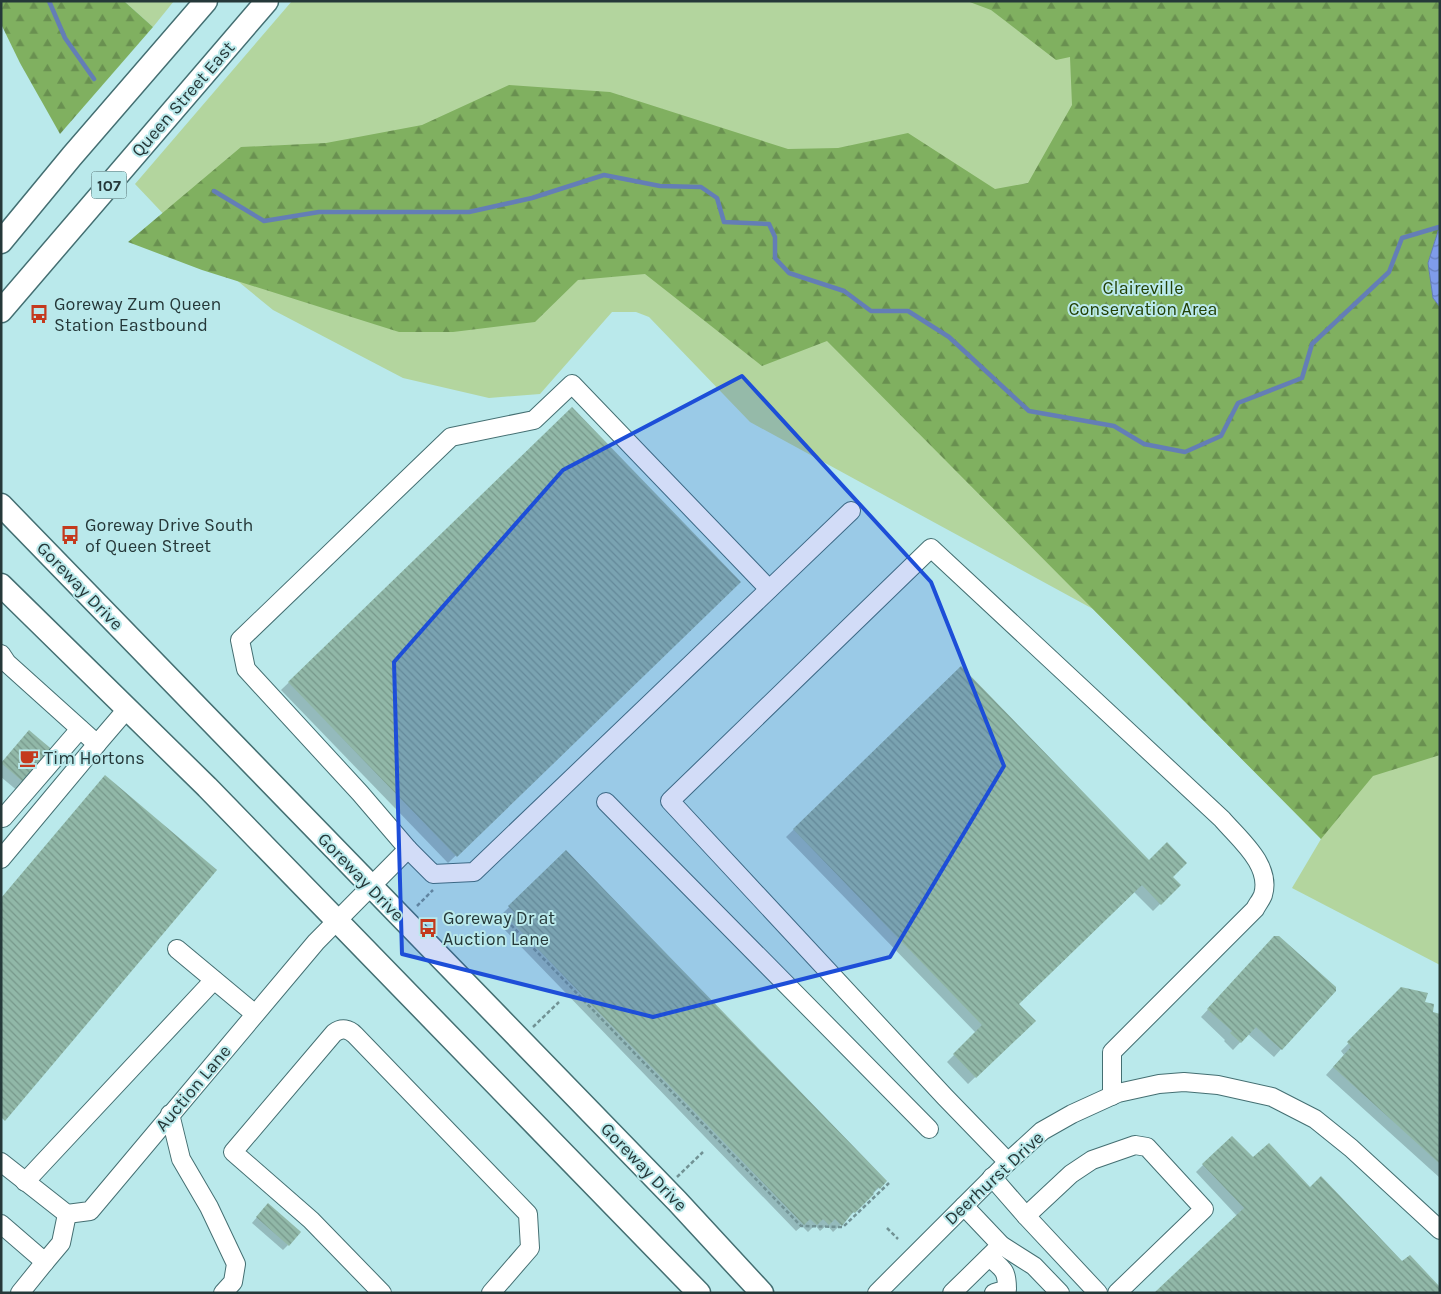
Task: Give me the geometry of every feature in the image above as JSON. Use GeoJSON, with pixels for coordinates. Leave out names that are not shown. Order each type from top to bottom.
{"type":"FeatureCollection","features":[{"type":"Feature","properties":{"kind":"main road","name":"107"},"geometry":{"type":"LineString","coordinates":[[4,234],[206,1]]}},
{"type":"Feature","properties":{"kind":"main road","name":"Queen Street East"},"geometry":{"type":"LineString","coordinates":[[1,311],[267,1]]}},
{"type":"Feature","properties":{"kind":"main road","name":"Goreway Drive"},"geometry":{"type":"LineString","coordinates":[[1,505],[677,1201],[762,1293]]}},
{"type":"Feature","properties":{"kind":"main road"},"geometry":{"type":"LineString","coordinates":[[5,595],[207,787],[699,1293]]}},
{"type":"Feature","properties":{"kind":"street"},"geometry":{"type":"LineString","coordinates":[[769,589],[572,384],[534,420],[451,437],[240,640],[246,669],[433,874],[474,872],[851,511]]}},
{"type":"Feature","properties":{"kind":"street"},"geometry":{"type":"LineString","coordinates":[[1008,1162],[945,1097],[670,801],[931,548],[1222,818],[1259,862],[1264,879],[1262,897],[1255,909],[1112,1052],[1112,1096]]}},
{"type":"Feature","properties":{"kind":"street"},"geometry":{"type":"LineString","coordinates":[[3,659],[96,744]]}},
{"type":"Feature","properties":{"kind":"street"},"geometry":{"type":"LineString","coordinates":[[1,860],[127,709]]}},
{"type":"Feature","properties":{"kind":"street"},"geometry":{"type":"LineString","coordinates":[[1,816],[3,818],[80,729]]}},
{"type":"Feature","properties":{"kind":"street"},"geometry":{"type":"LineString","coordinates":[[606,802],[928,1129]]}},
{"type":"Feature","properties":{"kind":"street","name":"Auction Lane"},"geometry":{"type":"LineString","coordinates":[[67,1214],[90,1211],[316,942],[408,848]]}},
{"type":"Feature","properties":{"kind":"street"},"geometry":{"type":"LineString","coordinates":[[177,949],[255,1014]]}},
{"type":"Feature","properties":{"kind":"street"},"geometry":{"type":"LineString","coordinates":[[25,1182],[214,980]]}},
{"type":"Feature","properties":{"kind":"street"},"geometry":{"type":"LineString","coordinates":[[382,1293],[311,1220],[233,1152],[334,1033],[344,1029],[350,1030],[356,1035],[528,1214],[530,1248],[491,1293]]}},
{"type":"Feature","properties":{"kind":"street","name":"Deerhurst Drive"},"geometry":{"type":"LineString","coordinates":[[877,1293],[992,1177],[1042,1131],[1072,1114],[1118,1093],[1159,1084],[1184,1082],[1218,1085],[1272,1097],[1315,1118],[1351,1148],[1440,1230]]}},
{"type":"Feature","properties":{"kind":"street"},"geometry":{"type":"LineString","coordinates":[[170,1114],[181,1159],[209,1207],[236,1264],[233,1282],[223,1293]]}},
{"type":"Feature","properties":{"kind":"street"},"geometry":{"type":"LineString","coordinates":[[1026,1216],[1071,1174],[1092,1160],[1135,1146],[1148,1147],[1204,1209],[1117,1293]]}},
{"type":"Feature","properties":{"kind":"street"},"geometry":{"type":"LineString","coordinates":[[1,1162],[67,1214],[62,1243],[20,1293]]}},
{"type":"Feature","properties":{"kind":"street"},"geometry":{"type":"LineString","coordinates":[[992,1177],[1098,1293]]}},
{"type":"Feature","properties":{"kind":"street"},"geometry":{"type":"LineString","coordinates":[[964,1206],[995,1251],[1007,1276],[1003,1292]]}},
{"type":"Feature","properties":{"kind":"street"},"geometry":{"type":"LineString","coordinates":[[1,1224],[45,1262]]}},
{"type":"Feature","properties":{"kind":"street"},"geometry":{"type":"LineString","coordinates":[[952,1293],[995,1251]]}},
{"type":"Feature","properties":{"kind":"street"},"geometry":{"type":"LineString","coordinates":[[995,1251],[1034,1266],[1060,1293]]}},
{"type":"Feature","properties":{"kind":"path"},"geometry":{"type":"LineString","coordinates":[[416,908],[434,889]]}},
{"type":"Feature","properties":{"kind":"path"},"geometry":{"type":"LineString","coordinates":[[511,925],[801,1226],[843,1227],[888,1183]]}},
{"type":"Feature","properties":{"kind":"path"},"geometry":{"type":"LineString","coordinates":[[532,1028],[559,1002]]}},
{"type":"Feature","properties":{"kind":"path"},"geometry":{"type":"LineString","coordinates":[[677,1177],[703,1152]]}},
{"type":"Feature","properties":{"kind":"path"},"geometry":{"type":"LineString","coordinates":[[887,1228],[898,1239]]}},
{"type":"Feature","properties":{"kind":"highlighted area"},"geometry":{"type":"Polygon","coordinates":[[[742,376],[931,582],[1004,766],[890,957],[653,1017],[402,954],[394,662],[563,470],[742,376]]]}},
{"type":"Feature","properties":{"kind":"green space"},"geometry":{"type":"Polygon","coordinates":[[[1,1],[124,1],[153,27],[60,134],[20,63],[1,24],[1,1]]]}},
{"type":"Feature","properties":{"kind":"green space"},"geometry":{"type":"Polygon","coordinates":[[[124,1],[174,1],[153,27],[124,1]]]}},
{"type":"Feature","properties":{"kind":"green space","name":"Claireville Conservation Area"},"geometry":{"type":"Polygon","coordinates":[[[292,1],[1440,1],[1440,965],[1292,888],[1321,839],[1093,609],[750,422],[649,317],[636,312],[612,312],[540,394],[489,398],[403,378],[273,310],[190,242],[135,184],[292,1]]]}},
{"type":"Feature","properties":{"kind":"green space","name":"Claireville Conservation Area"},"geometry":{"type":"Polygon","coordinates":[[[967,1],[1440,1],[1440,225],[1428,263],[1433,298],[1440,307],[1440,755],[1373,776],[1321,839],[827,341],[762,366],[645,274],[578,280],[535,322],[453,332],[399,332],[202,270],[128,242],[241,147],[326,143],[422,125],[509,85],[610,92],[788,149],[838,148],[908,133],[995,189],[1028,183],[1072,105],[1070,57],[1056,60],[991,10],[967,1]]]}},
{"type":"Feature","properties":{"kind":"water"},"geometry":{"type":"Polygon","coordinates":[[[1440,225],[1440,307],[1433,298],[1428,263],[1440,225]]]}},
{"type":"Feature","properties":{"kind":"building"},"geometry":{"type":"Polygon","coordinates":[[[572,407],[741,582],[457,857],[288,682],[572,407]]]}},
{"type":"Feature","properties":{"kind":"building"},"geometry":{"type":"Polygon","coordinates":[[[961,666],[1149,860],[1167,842],[1187,863],[1173,877],[1181,885],[1161,905],[1142,885],[1019,1004],[1036,1021],[976,1078],[953,1054],[982,1025],[793,829],[961,666]]]}},
{"type":"Feature","properties":{"kind":"building","name":"Tim Hortons"},"geometry":{"type":"Polygon","coordinates":[[[29,730],[56,753],[28,786],[1,763],[29,730]]]}},
{"type":"Feature","properties":{"kind":"building"},"geometry":{"type":"Polygon","coordinates":[[[105,775],[217,870],[5,1121],[1,1117],[1,898],[105,775]]]}},
{"type":"Feature","properties":{"kind":"building"},"geometry":{"type":"Polygon","coordinates":[[[566,850],[887,1181],[880,1189],[878,1187],[874,1194],[855,1213],[853,1212],[842,1226],[835,1219],[829,1225],[823,1219],[817,1225],[810,1219],[804,1225],[509,919],[515,913],[508,906],[566,850]]]}},
{"type":"Feature","properties":{"kind":"building"},"geometry":{"type":"Polygon","coordinates":[[[1274,936],[1279,936],[1336,987],[1336,991],[1282,1050],[1256,1027],[1241,1043],[1230,1033],[1232,1031],[1207,1009],[1274,936]]]}},
{"type":"Feature","properties":{"kind":"building"},"geometry":{"type":"Polygon","coordinates":[[[1401,987],[1428,993],[1425,1002],[1434,1004],[1433,1012],[1440,1014],[1440,1164],[1333,1067],[1351,1047],[1347,1042],[1401,987]]]}},
{"type":"Feature","properties":{"kind":"building"},"geometry":{"type":"Polygon","coordinates":[[[1232,1136],[1253,1157],[1269,1143],[1310,1187],[1321,1176],[1402,1261],[1410,1255],[1440,1287],[1440,1293],[1154,1293],[1244,1208],[1202,1164],[1232,1136]]]}},
{"type":"Feature","properties":{"kind":"building"},"geometry":{"type":"Polygon","coordinates":[[[268,1203],[301,1232],[289,1246],[256,1217],[268,1203]]]}},
{"type":"Feature","properties":{"kind":"waterway"},"geometry":{"type":"LineString","coordinates":[[49,1],[65,38],[94,79]]}},
{"type":"Feature","properties":{"kind":"waterway"},"geometry":{"type":"LineString","coordinates":[[214,191],[264,221],[319,212],[469,212],[532,198],[604,175],[660,186],[701,187],[717,198],[724,222],[769,224],[775,237],[775,258],[789,273],[844,291],[871,311],[908,311],[949,337],[1029,411],[1114,426],[1144,444],[1185,452],[1221,436],[1238,403],[1302,378],[1312,344],[1389,272],[1402,238],[1439,227]]}},
{"type":"Feature","properties":{"kind":"place","name":"Goreway Zum Queen Station Eastbound"},"geometry":{"type":"Point","coordinates":[39,314]}},
{"type":"Feature","properties":{"kind":"place","name":"Goreway Drive South of Queen Street"},"geometry":{"type":"Point","coordinates":[70,535]}},
{"type":"Feature","properties":{"kind":"place","name":"Tim Hortons"},"geometry":{"type":"Point","coordinates":[29,758]}},
{"type":"Feature","properties":{"kind":"place","name":"Goreway Dr at Auction Lane"},"geometry":{"type":"Point","coordinates":[428,928]}}]}
